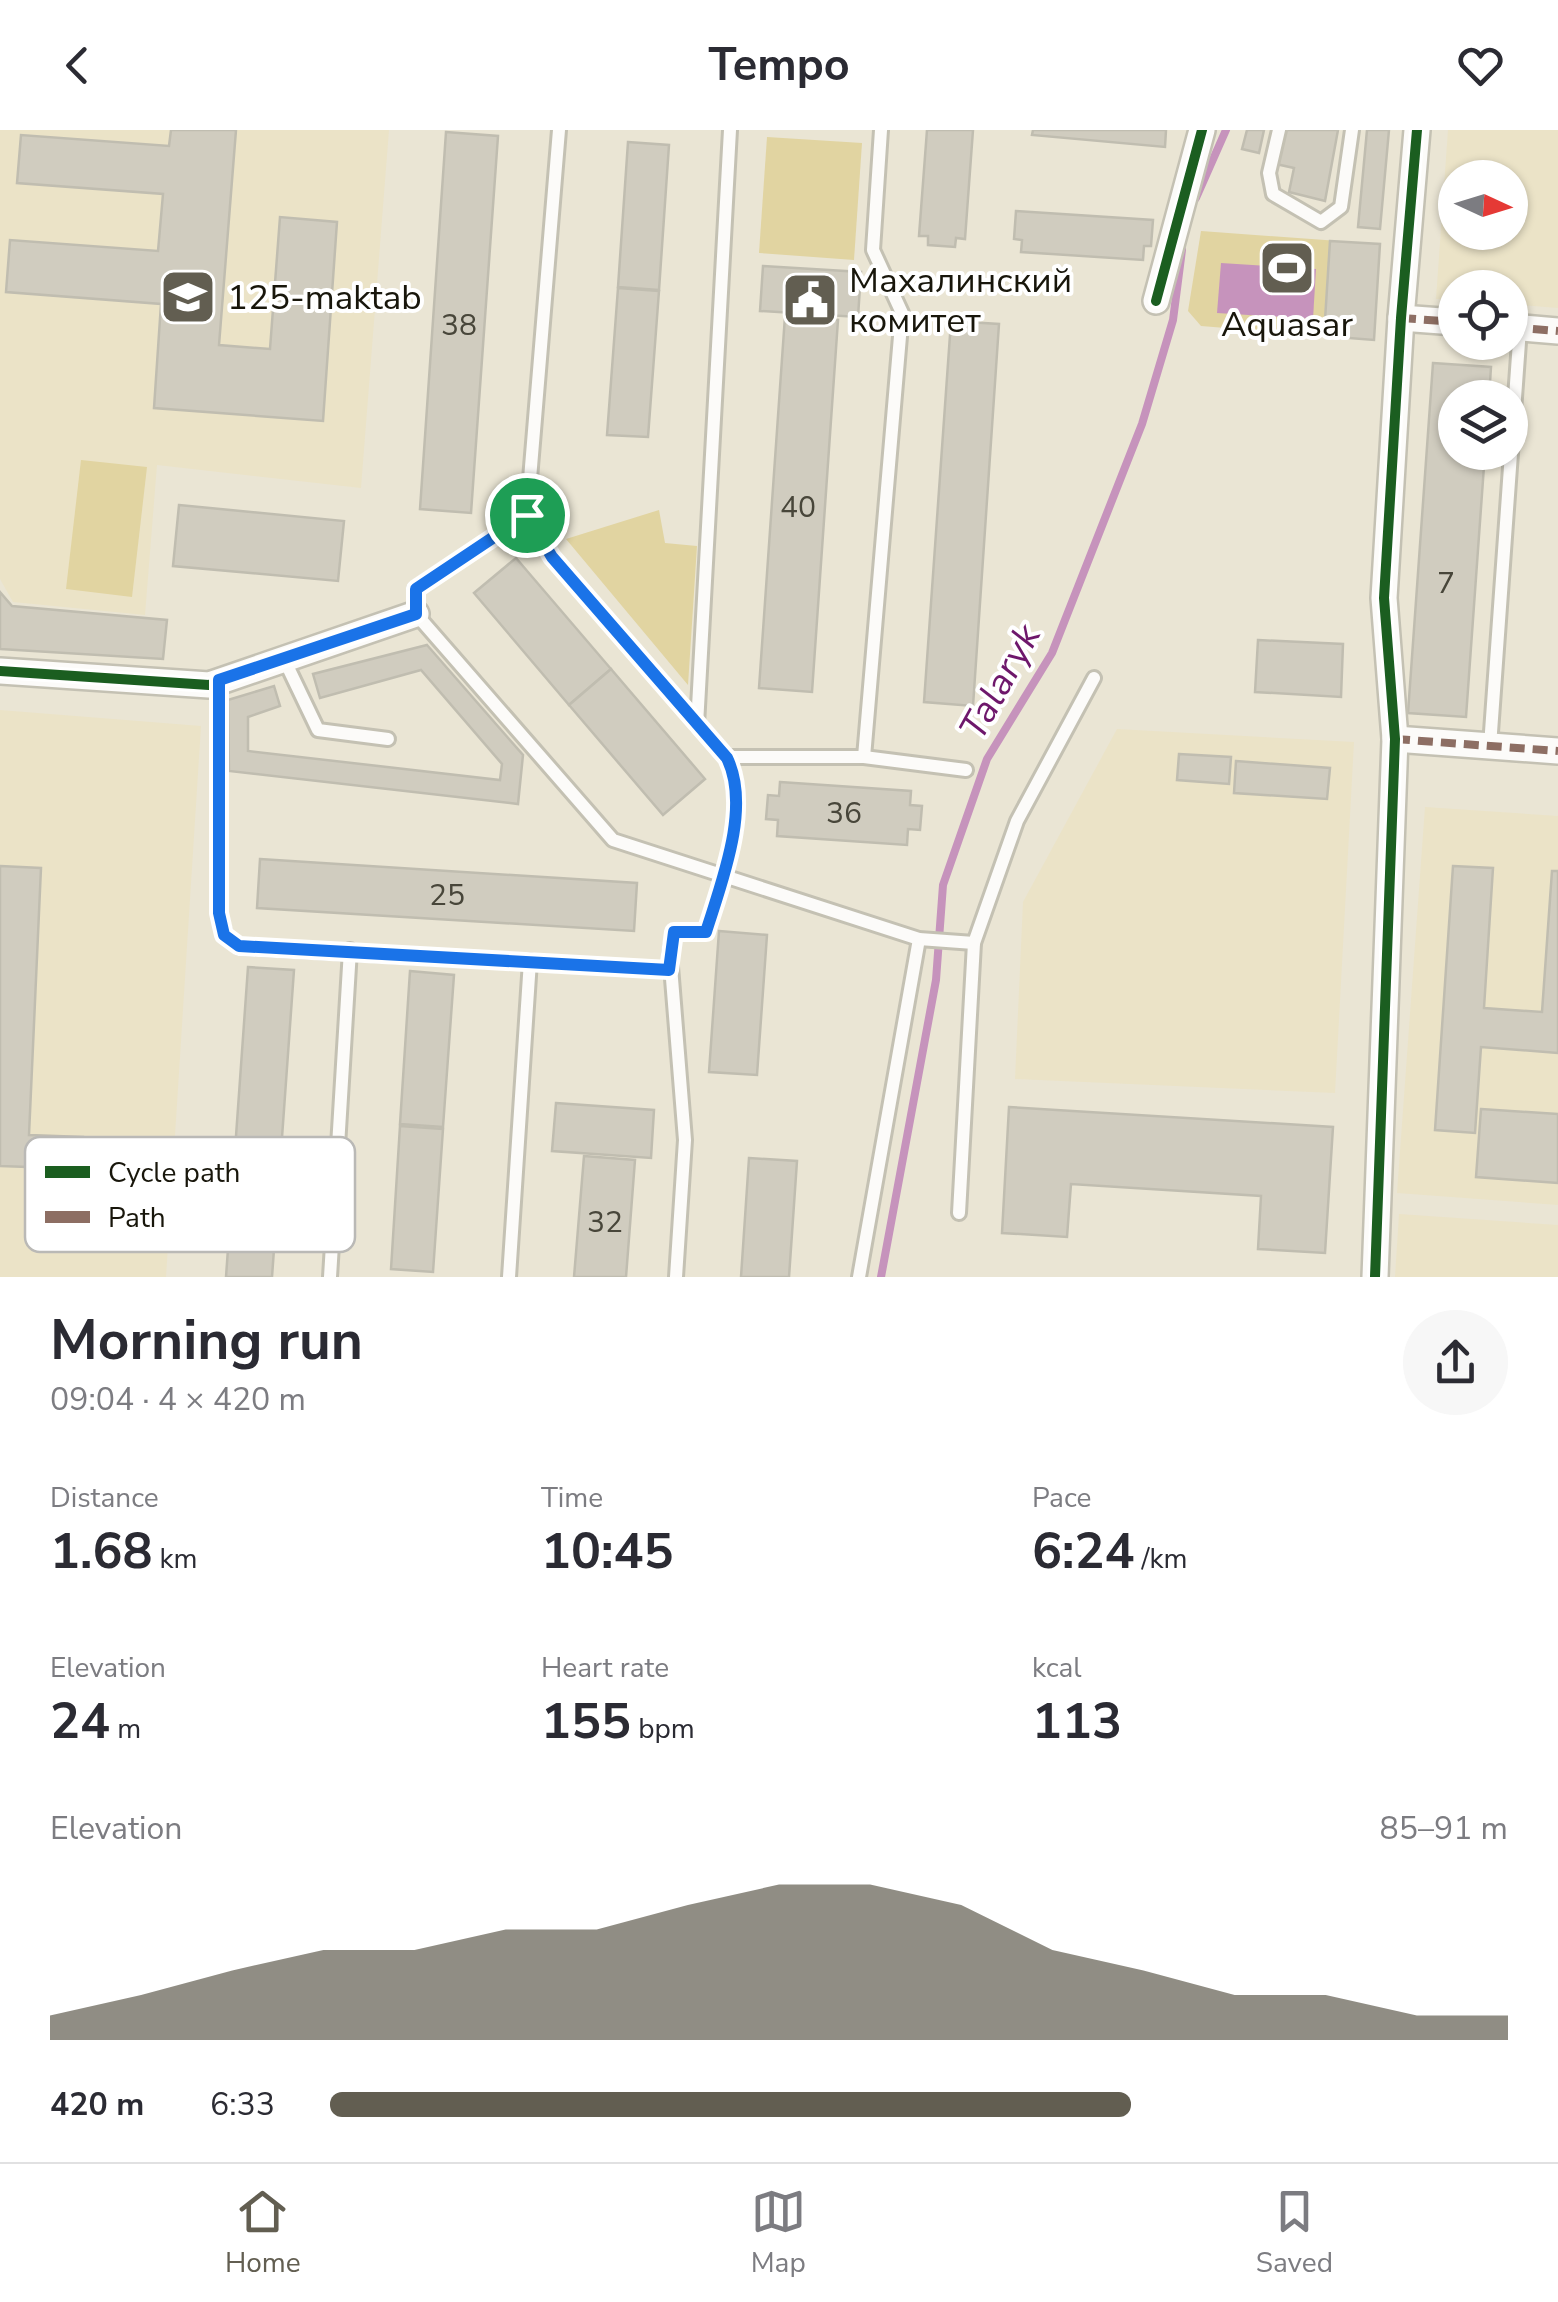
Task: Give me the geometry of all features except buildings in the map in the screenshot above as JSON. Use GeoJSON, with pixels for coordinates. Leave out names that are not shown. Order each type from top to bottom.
{"type":"FeatureCollection","features":[{"type":"Feature","properties":{"kind":"street"},"geometry":{"type":"LineString","coordinates":[[1156,301],[1202,130]]}},
{"type":"Feature","properties":{"kind":"street"},"geometry":{"type":"LineString","coordinates":[[1375,1277],[1395,739],[1384,598],[1400,318],[1417,130]]}},
{"type":"Feature","properties":{"kind":"street"},"geometry":{"type":"LineString","coordinates":[[1400,318],[1438,321]]}},
{"type":"Feature","properties":{"kind":"street"},"geometry":{"type":"LineString","coordinates":[[1528,328],[1558,331]]}},
{"type":"Feature","properties":{"kind":"street"},"geometry":{"type":"LineString","coordinates":[[0,671],[209,685],[416,614]]}},
{"type":"Feature","properties":{"kind":"street"},"geometry":{"type":"LineString","coordinates":[[1395,739],[1558,751]]}},
{"type":"Feature","properties":{"kind":"lane"},"geometry":{"type":"LineString","coordinates":[[559,130],[527,515],[552,557],[727,758],[739,782],[724,876],[706,932],[674,932],[669,970],[684,1140],[676,1277]]}},
{"type":"Feature","properties":{"kind":"lane"},"geometry":{"type":"LineString","coordinates":[[697,725],[730,130]]}},
{"type":"Feature","properties":{"kind":"lane"},"geometry":{"type":"LineString","coordinates":[[864,758],[902,313],[874,250],[881,130]]}},
{"type":"Feature","properties":{"kind":"lane"},"geometry":{"type":"LineString","coordinates":[[1279,130],[1269,173],[1274,194],[1320,222],[1342,207],[1352,130]]}},
{"type":"Feature","properties":{"kind":"lane"},"geometry":{"type":"LineString","coordinates":[[1490,746],[1513,360]]}},
{"type":"Feature","properties":{"kind":"lane"},"geometry":{"type":"LineString","coordinates":[[527,515],[416,589],[416,614],[613,840],[919,939],[974,942]]}},
{"type":"Feature","properties":{"kind":"lane"},"geometry":{"type":"LineString","coordinates":[[284,660],[318,730],[388,739]]}},
{"type":"Feature","properties":{"kind":"lane"},"geometry":{"type":"LineString","coordinates":[[959,1212],[974,942],[1017,821],[1094,678]]}},
{"type":"Feature","properties":{"kind":"lane"},"geometry":{"type":"LineString","coordinates":[[219,680],[219,913],[224,935],[239,946],[669,970]]}},
{"type":"Feature","properties":{"kind":"lane"},"geometry":{"type":"LineString","coordinates":[[727,758],[864,758],[966,770]]}},
{"type":"Feature","properties":{"kind":"lane"},"geometry":{"type":"LineString","coordinates":[[859,1277],[919,939]]}},
{"type":"Feature","properties":{"kind":"lane"},"geometry":{"type":"LineString","coordinates":[[339,1137],[350,950]]}},
{"type":"Feature","properties":{"kind":"lane"},"geometry":{"type":"LineString","coordinates":[[509,1277],[530,961]]}},
{"type":"Feature","properties":{"kind":"lane"},"geometry":{"type":"LineString","coordinates":[[330,1277],[332,1252]]}},
{"type":"Feature","properties":{"kind":"shaded area","name":"125-maktab"},"geometry":{"type":"Polygon","coordinates":[[[0,130],[389,130],[361,488],[157,465],[145,615],[13,602],[0,579],[0,130]]]}},
{"type":"Feature","properties":{"kind":"shaded area"},"geometry":{"type":"Polygon","coordinates":[[[1448,130],[1558,130],[1558,308],[1528,306],[1528,270],[1438,270],[1439,250],[1528,250],[1528,160],[1446,160],[1448,130]]]}},
{"type":"Feature","properties":{"kind":"shaded area"},"geometry":{"type":"Polygon","coordinates":[[[767,137],[862,143],[854,260],[759,253],[767,137]]]}},
{"type":"Feature","properties":{"kind":"shaded area","name":"Aquasar"},"geometry":{"type":"Polygon","coordinates":[[[1201,231],[1380,244],[1374,340],[1201,326],[1188,311],[1201,231]]]}},
{"type":"Feature","properties":{"kind":"shaded area"},"geometry":{"type":"Polygon","coordinates":[[[1221,263],[1316,269],[1313,319],[1217,313],[1221,263]]]}},
{"type":"Feature","properties":{"kind":"shaded area"},"geometry":{"type":"Polygon","coordinates":[[[81,460],[147,467],[132,597],[66,589],[81,460]]]}},
{"type":"Feature","properties":{"kind":"shaded area"},"geometry":{"type":"Polygon","coordinates":[[[659,510],[665,543],[697,546],[688,685],[566,539],[659,510]]]}},
{"type":"Feature","properties":{"kind":"shaded area"},"geometry":{"type":"Polygon","coordinates":[[[0,710],[201,726],[175,1137],[25,1137],[25,1252],[168,1252],[166,1277],[0,1277],[0,710]]]}},
{"type":"Feature","properties":{"kind":"shaded area"},"geometry":{"type":"Polygon","coordinates":[[[1117,729],[1354,742],[1335,1093],[1015,1079],[1023,902],[1117,729]]]}},
{"type":"Feature","properties":{"kind":"shaded area"},"geometry":{"type":"Polygon","coordinates":[[[1425,807],[1558,816],[1558,1205],[1397,1193],[1425,807]]]}},
{"type":"Feature","properties":{"kind":"shaded area"},"geometry":{"type":"Polygon","coordinates":[[[1399,1214],[1558,1225],[1558,1277],[1395,1277],[1399,1214]]]}},
{"type":"Feature","properties":{"kind":"waterway","name":"Talaryk"},"geometry":{"type":"LineString","coordinates":[[1196,198],[1226,130]]}},
{"type":"Feature","properties":{"kind":"waterway","name":"Talaryk"},"geometry":{"type":"LineString","coordinates":[[881,1277],[936,980],[943,885],[987,759],[1052,653],[1142,424],[1173,320],[1182,250]]}},
{"type":"Feature","properties":{"kind":"marked path"},"geometry":{"type":"LineString","coordinates":[[1401,318],[1438,321]]}},
{"type":"Feature","properties":{"kind":"marked path"},"geometry":{"type":"LineString","coordinates":[[1528,328],[1558,331]]}},
{"type":"Feature","properties":{"kind":"marked path"},"geometry":{"type":"LineString","coordinates":[[1395,739],[1558,751]]}},
{"type":"Feature","properties":{"kind":"cycle path"},"geometry":{"type":"LineString","coordinates":[[1156,301],[1202,130]]}},
{"type":"Feature","properties":{"kind":"cycle path"},"geometry":{"type":"LineString","coordinates":[[1375,1277],[1395,739],[1384,598],[1417,130]]}},
{"type":"Feature","properties":{"kind":"cycle path"},"geometry":{"type":"LineString","coordinates":[[0,671],[209,685],[416,614]]}},
{"type":"Feature","properties":{"kind":"place","name":"Aquasar"},"geometry":{"type":"Point","coordinates":[1287,268]}},
{"type":"Feature","properties":{"kind":"place","name":"125-maktab"},"geometry":{"type":"Point","coordinates":[188,297]}},
{"type":"Feature","properties":{"kind":"place","name":"Махалинский комитет"},"geometry":{"type":"Point","coordinates":[810,300]}},
{"type":"Feature","properties":{"kind":"route"},"geometry":{"type":"LineString","coordinates":[[527,515],[552,557],[727,758],[739,782],[724,876],[706,932],[674,932],[669,970],[239,946],[224,935],[219,913],[219,680],[416,614],[416,589],[527,515]]}}]}
